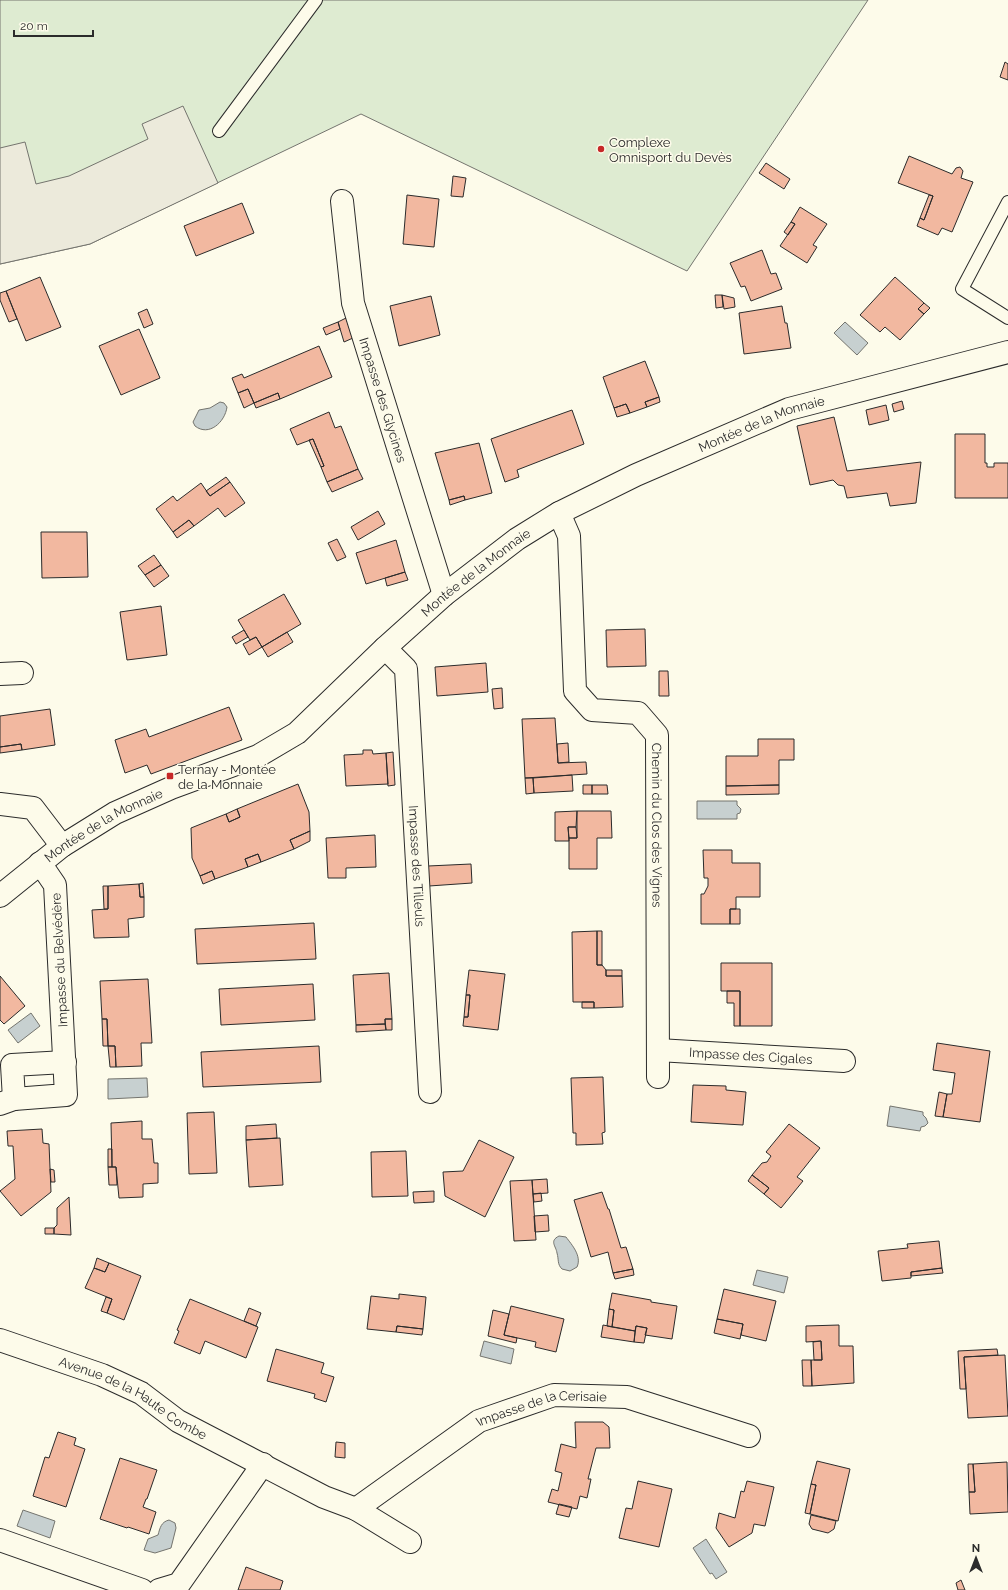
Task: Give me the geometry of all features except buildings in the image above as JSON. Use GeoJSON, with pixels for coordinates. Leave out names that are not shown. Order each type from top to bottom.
{"type":"FeatureCollection","features":[{"type":"Feature","properties":{"kind":"street","name":"Impasse des Glycines"},"geometry":{"type":"LineString","coordinates":[[342,201],[353,303],[444,595]]}},
{"type":"Feature","properties":{"kind":"street","name":"Montée de la Monnaie"},"geometry":{"type":"LineString","coordinates":[[0,896],[62,846],[115,813],[172,788],[258,756],[297,733],[385,648],[444,595],[517,539],[558,513],[636,475],[789,409],[1008,352]]}},
{"type":"Feature","properties":{"kind":"street","name":"Chemin du Clos des Vignes"},"geometry":{"type":"LineString","coordinates":[[558,513],[569,536],[575,691],[592,710],[638,713],[657,735],[658,1077]]}},
{"type":"Feature","properties":{"kind":"street","name":"Impasse des Tilleuls"},"geometry":{"type":"LineString","coordinates":[[385,648],[406,669],[430,1092]]}},
{"type":"Feature","properties":{"kind":"street"},"geometry":{"type":"LineString","coordinates":[[0,674],[22,673]]}},
{"type":"Feature","properties":{"kind":"street"},"geometry":{"type":"LineString","coordinates":[[0,804],[33,808],[62,846]]}},
{"type":"Feature","properties":{"kind":"street","name":"Impasse du Belvédère"},"geometry":{"type":"LineString","coordinates":[[40,863],[55,885],[65,1062],[66,1095],[7,1102],[12,1065],[65,1062]]}},
{"type":"Feature","properties":{"kind":"street","name":"Impasse des Cigales"},"geometry":{"type":"LineString","coordinates":[[658,1050],[844,1060]]}},
{"type":"Feature","properties":{"kind":"street","name":"Avenue de la Haute Combe"},"geometry":{"type":"LineString","coordinates":[[0,1340],[102,1375],[141,1393],[178,1421],[324,1497],[356,1509],[410,1542]]}},
{"type":"Feature","properties":{"kind":"street","name":"Impasse de la Cerisaie"},"geometry":{"type":"LineString","coordinates":[[356,1509],[479,1421],[554,1395],[627,1397],[749,1436]]}},
{"type":"Feature","properties":{"kind":"street"},"geometry":{"type":"LineString","coordinates":[[159,1590],[179,1584],[263,1464]]}},
{"type":"Feature","properties":{"kind":"street"},"geometry":{"type":"LineString","coordinates":[[0,1540],[142,1590]]}},
{"type":"Feature","properties":{"kind":"lane"},"geometry":{"type":"LineString","coordinates":[[219,131],[316,0]]}},
{"type":"Feature","properties":{"kind":"lane"},"geometry":{"type":"LineString","coordinates":[[1008,202],[962,289],[1008,318]]}},
{"type":"Feature","properties":{"kind":"green space","name":"Complexe Omnisport du Devès"},"geometry":{"type":"Polygon","coordinates":[[[0,0],[868,0],[687,271],[361,114],[90,244],[0,264],[0,0]]]}},
{"type":"Feature","properties":{"kind":"shaded area"},"geometry":{"type":"Polygon","coordinates":[[[183,106],[218,183],[90,244],[0,264],[0,148],[25,142],[36,184],[69,176],[148,139],[142,124],[183,106]]]}},
{"type":"Feature","properties":{"kind":"shaded area"},"geometry":{"type":"Polygon","coordinates":[[[845,322],[868,343],[857,355],[834,333],[845,322]]]}},
{"type":"Feature","properties":{"kind":"shaded area"},"geometry":{"type":"Polygon","coordinates":[[[220,402],[224,403],[227,407],[226,413],[220,423],[211,429],[206,430],[195,426],[193,422],[199,410],[210,408],[220,402]]]}},
{"type":"Feature","properties":{"kind":"shaded area"},"geometry":{"type":"Polygon","coordinates":[[[697,801],[737,801],[737,805],[741,809],[740,813],[737,814],[737,819],[697,819],[697,801]]]}},
{"type":"Feature","properties":{"kind":"shaded area"},"geometry":{"type":"Polygon","coordinates":[[[31,1013],[40,1026],[18,1043],[8,1030],[31,1013]]]}},
{"type":"Feature","properties":{"kind":"shaded area"},"geometry":{"type":"Polygon","coordinates":[[[147,1078],[148,1097],[108,1099],[108,1079],[147,1078]]]}},
{"type":"Feature","properties":{"kind":"shaded area"},"geometry":{"type":"Polygon","coordinates":[[[890,1106],[923,1112],[923,1115],[928,1123],[921,1127],[920,1131],[887,1126],[890,1106]]]}},
{"type":"Feature","properties":{"kind":"shaded area"},"geometry":{"type":"Polygon","coordinates":[[[559,1236],[566,1237],[577,1255],[577,1267],[570,1271],[562,1269],[559,1264],[554,1240],[559,1236]]]}},
{"type":"Feature","properties":{"kind":"shaded area"},"geometry":{"type":"Polygon","coordinates":[[[757,1270],[788,1277],[784,1293],[753,1285],[757,1270]]]}},
{"type":"Feature","properties":{"kind":"shaded area"},"geometry":{"type":"Polygon","coordinates":[[[484,1341],[514,1349],[511,1364],[480,1356],[484,1341]]]}},
{"type":"Feature","properties":{"kind":"shaded area"},"geometry":{"type":"Polygon","coordinates":[[[23,1510],[55,1521],[50,1538],[17,1526],[23,1510]]]}},
{"type":"Feature","properties":{"kind":"shaded area"},"geometry":{"type":"Polygon","coordinates":[[[169,1520],[175,1523],[176,1528],[171,1548],[155,1553],[144,1550],[148,1539],[158,1535],[160,1528],[166,1521],[169,1520]]]}},
{"type":"Feature","properties":{"kind":"shaded area"},"geometry":{"type":"Polygon","coordinates":[[[706,1539],[727,1572],[716,1579],[712,1573],[710,1574],[693,1548],[706,1539]]]}},
{"type":"Feature","properties":{"kind":"place","name":"Complexe Omnisport du Devès"},"geometry":{"type":"Point","coordinates":[601,149]}},
{"type":"Feature","properties":{"kind":"place","name":"Ternay - Montée de la Monnaie"},"geometry":{"type":"Point","coordinates":[170,776]}}]}
